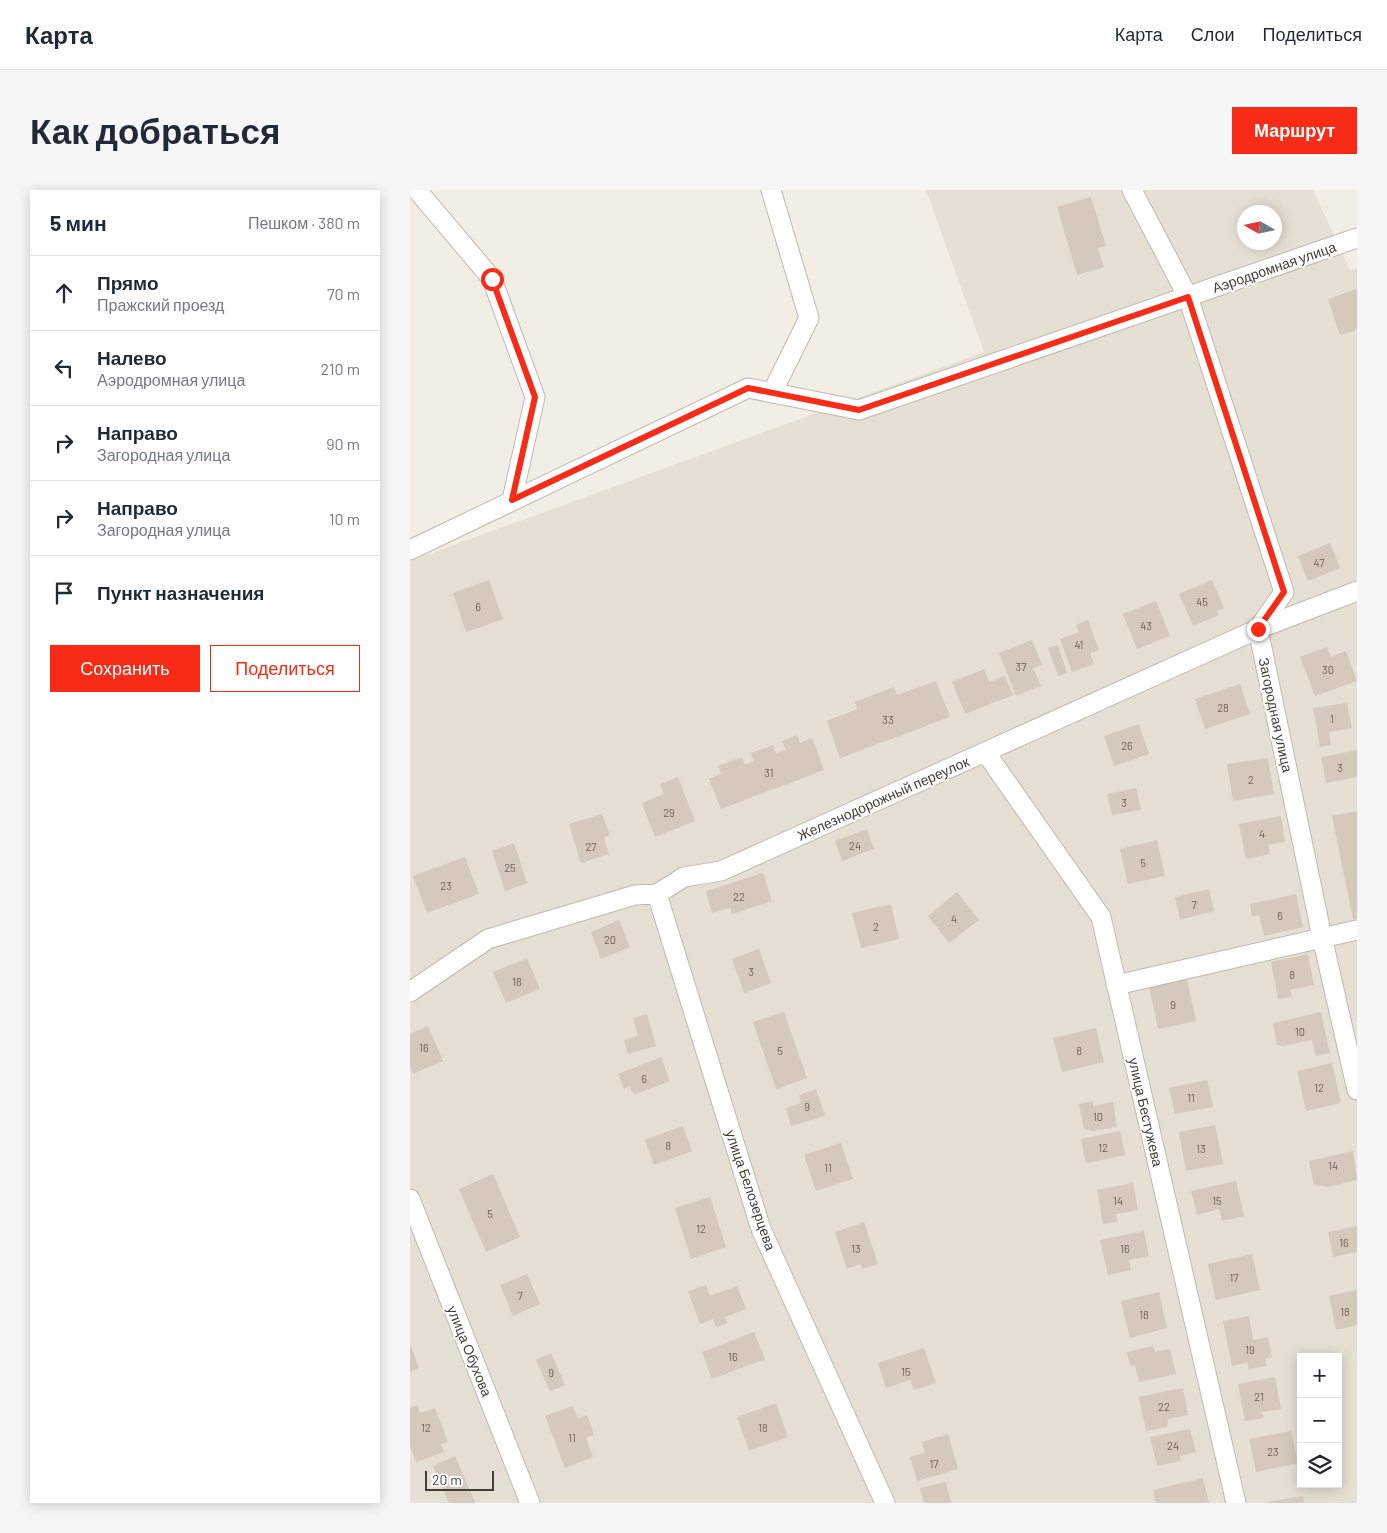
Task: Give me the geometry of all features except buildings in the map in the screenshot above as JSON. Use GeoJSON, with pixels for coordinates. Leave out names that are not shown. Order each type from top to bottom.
{"type":"FeatureCollection","features":[{"type":"Feature","properties":{"kind":"street"},"geometry":{"type":"LineString","coordinates":[[417,190],[492,279],[535,397],[512,500]]}},
{"type":"Feature","properties":{"kind":"street"},"geometry":{"type":"LineString","coordinates":[[771,190],[809,318],[772,393]]}},
{"type":"Feature","properties":{"kind":"street"},"geometry":{"type":"LineString","coordinates":[[1132,190],[1188,297],[1284,592],[1258,629]]}},
{"type":"Feature","properties":{"kind":"street","name":"Аэродромная улица"},"geometry":{"type":"LineString","coordinates":[[410,550],[748,388],[859,410],[1357,238]]}},
{"type":"Feature","properties":{"kind":"street","name":"Железнодорожный переулок"},"geometry":{"type":"LineString","coordinates":[[410,992],[488,939],[636,894],[657,894],[684,877],[721,871],[1258,629],[1357,591]]}},
{"type":"Feature","properties":{"kind":"street","name":"Загородная улица"},"geometry":{"type":"LineString","coordinates":[[1258,629],[1322,937],[1357,1090]]}},
{"type":"Feature","properties":{"kind":"street","name":"улица Бестужева"},"geometry":{"type":"LineString","coordinates":[[986,753],[1101,917],[1236,1503]]}},
{"type":"Feature","properties":{"kind":"street","name":"улица Белозерцева"},"geometry":{"type":"LineString","coordinates":[[657,894],[761,1229],[885,1503]]}},
{"type":"Feature","properties":{"kind":"street"},"geometry":{"type":"LineString","coordinates":[[1116,985],[1357,930]]}},
{"type":"Feature","properties":{"kind":"street","name":"улица Обухова"},"geometry":{"type":"LineString","coordinates":[[410,1199],[530,1503]]}},
{"type":"Feature","properties":{"kind":"shaded area"},"geometry":{"type":"Polygon","coordinates":[[[926,190],[1313,190],[1350,270],[1357,268],[1357,1503],[410,1503],[410,561],[984,352],[926,190]]]}},
{"type":"Feature","properties":{"kind":"route"},"geometry":{"type":"LineString","coordinates":[[492,279],[535,397],[512,500],[748,388],[859,410],[1188,297],[1284,592],[1258,629]]}}]}
